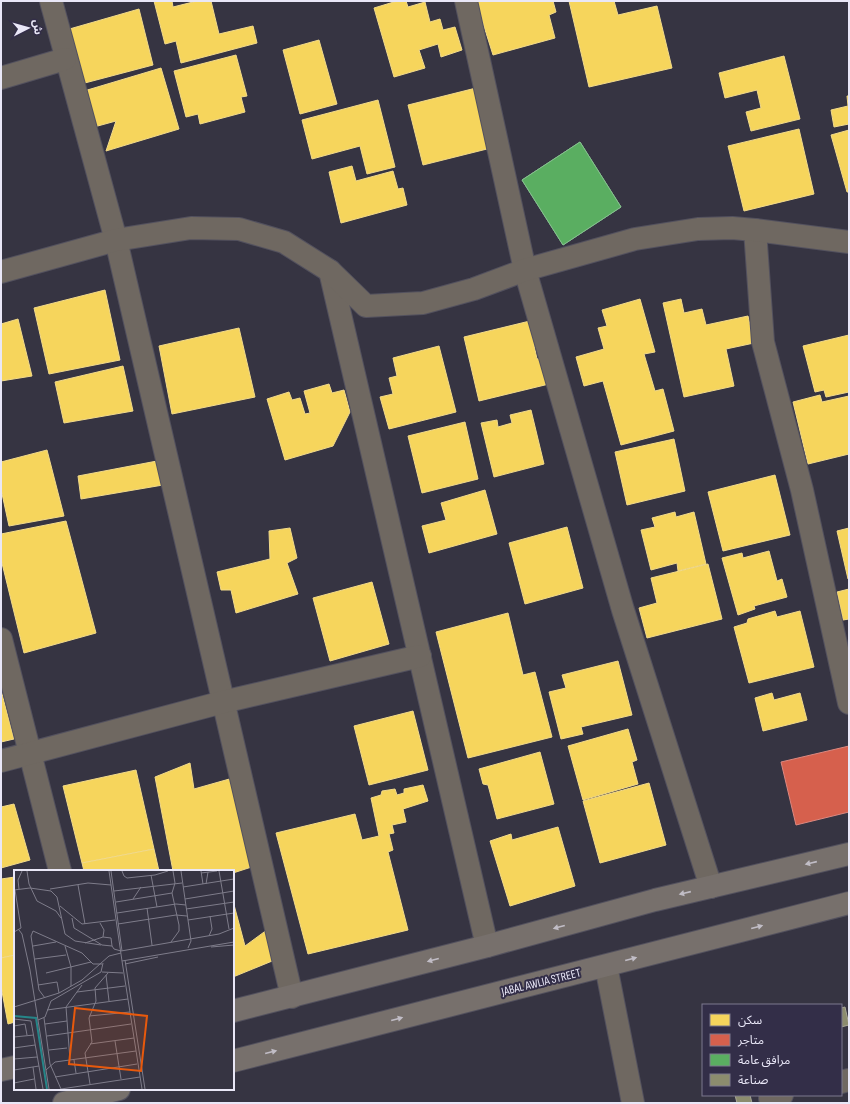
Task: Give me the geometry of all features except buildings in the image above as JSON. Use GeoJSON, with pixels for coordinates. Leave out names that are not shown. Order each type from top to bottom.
{"type":"FeatureCollection","features":[{"type":"Feature","properties":{"kind":"highway"},"geometry":{"type":"LineString","coordinates":[[234,1011],[487,946],[648,902],[849,854]]}},
{"type":"Feature","properties":{"kind":"highway","name":"JABAL AWLIA STREET"},"geometry":{"type":"LineString","coordinates":[[234,1061],[849,903]]}},
{"type":"Feature","properties":{"kind":"highway"},"geometry":{"type":"LineString","coordinates":[[1,1070],[14,1066]]}},
{"type":"Feature","properties":{"kind":"highway"},"geometry":{"type":"LineString","coordinates":[[64,1103],[115,1090]]}},
{"type":"Feature","properties":{"kind":"street"},"geometry":{"type":"LineString","coordinates":[[466,1],[525,270],[623,610],[710,887]]}},
{"type":"Feature","properties":{"kind":"street"},"geometry":{"type":"LineString","coordinates":[[56,2],[65,59],[116,240],[292,997]]}},
{"type":"Feature","properties":{"kind":"street"},"geometry":{"type":"LineString","coordinates":[[1,78],[65,59]]}},
{"type":"Feature","properties":{"kind":"street"},"geometry":{"type":"LineString","coordinates":[[1,272],[116,240],[191,228],[239,229],[284,242],[330,271],[366,306],[423,303],[474,289],[525,270],[635,239],[698,229],[732,228],[849,242]]}},
{"type":"Feature","properties":{"kind":"street"},"geometry":{"type":"LineString","coordinates":[[755,230],[763,342],[802,490],[849,703]]}},
{"type":"Feature","properties":{"kind":"street"},"geometry":{"type":"LineString","coordinates":[[330,271],[487,946]]}},
{"type":"Feature","properties":{"kind":"street"},"geometry":{"type":"LineString","coordinates":[[1,639],[60,870]]}},
{"type":"Feature","properties":{"kind":"street"},"geometry":{"type":"LineString","coordinates":[[1,761],[223,702],[420,656]]}},
{"type":"Feature","properties":{"kind":"street"},"geometry":{"type":"LineString","coordinates":[[606,966],[632,1103]]}}]}
